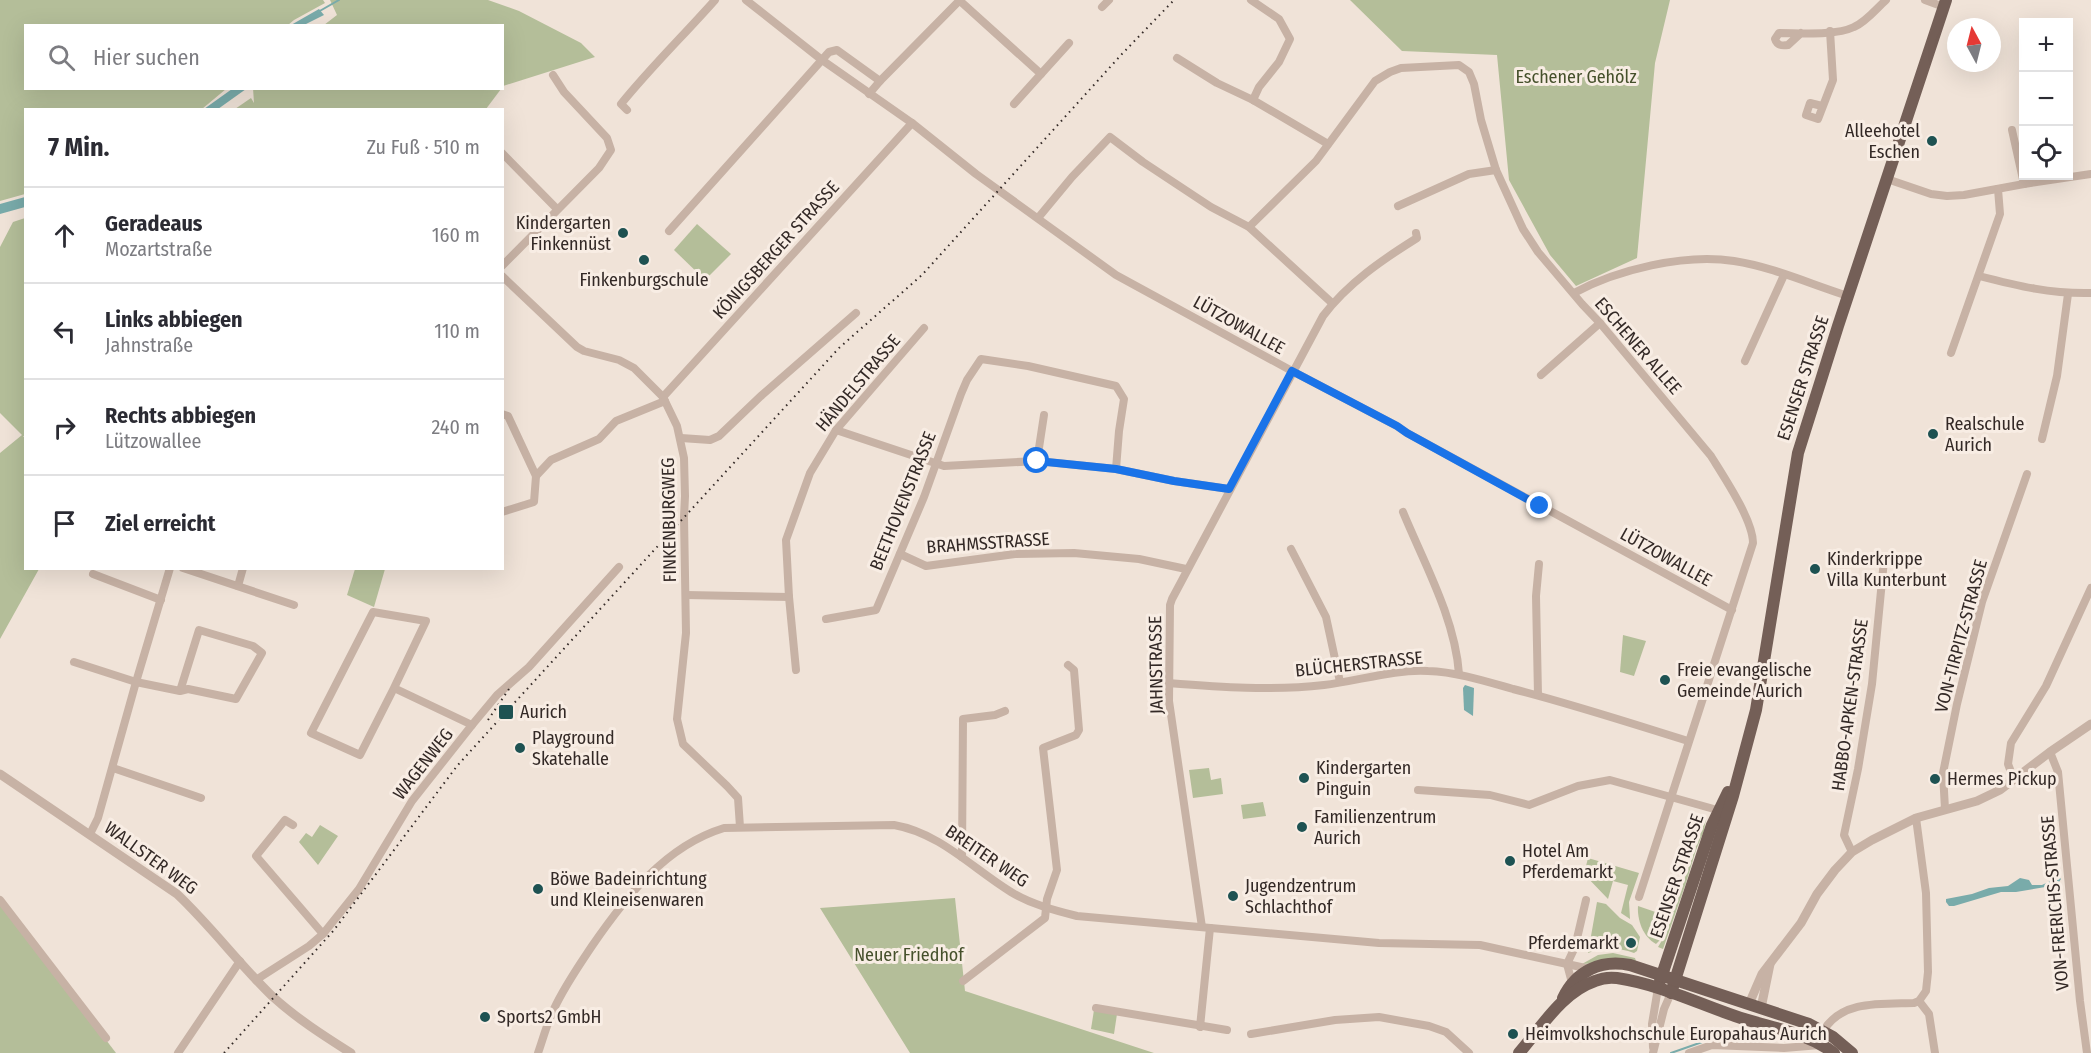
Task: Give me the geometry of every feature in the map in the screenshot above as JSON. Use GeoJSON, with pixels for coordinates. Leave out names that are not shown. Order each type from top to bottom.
{"type":"FeatureCollection","features":[{"type":"Feature","properties":{"kind":"main road","name":"ESENSER STRASSE"},"geometry":{"type":"LineString","coordinates":[[1671,993],[1723,812],[1737,778],[1756,710],[1798,453],[1945,3]]}},
{"type":"Feature","properties":{"kind":"main road","name":"ESENSER STRASSE"},"geometry":{"type":"LineString","coordinates":[[1658,988],[1712,825],[1723,812]]}},
{"type":"Feature","properties":{"kind":"main road"},"geometry":{"type":"LineString","coordinates":[[1519,1053],[1560,1004],[1572,983],[1590,969],[1608,963],[1623,963],[1677,978],[1809,1024],[1824,1030],[1852,1053]]}},
{"type":"Feature","properties":{"kind":"main road"},"geometry":{"type":"LineString","coordinates":[[1560,1004],[1583,986],[1609,977],[1658,988],[1751,1021],[1794,1032],[1822,1044],[1834,1053]]}},
{"type":"Feature","properties":{"kind":"main road"},"geometry":{"type":"LineString","coordinates":[[1751,1021],[1755,1006]]}},
{"type":"Feature","properties":{"kind":"street"},"geometry":{"type":"LineString","coordinates":[[627,110],[621,104],[641,79],[715,0]]}},
{"type":"Feature","properties":{"kind":"street","name":"LÜTZOWALLEE"},"geometry":{"type":"LineString","coordinates":[[746,0],[822,60],[912,123],[976,174],[1116,274],[1732,610]]}},
{"type":"Feature","properties":{"kind":"street"},"geometry":{"type":"LineString","coordinates":[[869,94],[879,81],[960,0],[1041,74]]}},
{"type":"Feature","properties":{"kind":"street"},"geometry":{"type":"LineString","coordinates":[[1102,7],[1109,0]]}},
{"type":"Feature","properties":{"kind":"street"},"geometry":{"type":"LineString","coordinates":[[1251,0],[1280,19],[1290,39],[1279,62],[1259,87],[1253,100]]}},
{"type":"Feature","properties":{"kind":"street"},"geometry":{"type":"LineString","coordinates":[[1801,33],[1853,28],[1886,0]]}},
{"type":"Feature","properties":{"kind":"street"},"geometry":{"type":"LineString","coordinates":[[1925,0],[1945,3]]}},
{"type":"Feature","properties":{"kind":"street"},"geometry":{"type":"LineString","coordinates":[[1822,106],[1833,80],[1830,31]]}},
{"type":"Feature","properties":{"kind":"street"},"geometry":{"type":"LineString","coordinates":[[1014,104],[1070,43]]}},
{"type":"Feature","properties":{"kind":"street"},"geometry":{"type":"LineString","coordinates":[[669,231],[829,52],[837,50],[879,81]]}},
{"type":"Feature","properties":{"kind":"street"},"geometry":{"type":"LineString","coordinates":[[1177,57],[1217,83],[1253,100],[1328,144]]}},
{"type":"Feature","properties":{"kind":"street","name":"ESCHENER ALLEE"},"geometry":{"type":"LineString","coordinates":[[1250,227],[1316,161],[1375,81],[1401,68],[1459,65],[1469,72],[1496,170],[1523,230],[1538,252],[1711,456],[1749,523],[1753,543],[1732,610]]}},
{"type":"Feature","properties":{"kind":"street"},"geometry":{"type":"LineString","coordinates":[[504,264],[599,168],[610,150],[610,144],[603,133],[564,92],[553,75]]}},
{"type":"Feature","properties":{"kind":"street","name":"KÖNIGSBERGER STRASSE"},"geometry":{"type":"LineString","coordinates":[[664,399],[912,123]]}},
{"type":"Feature","properties":{"kind":"street"},"geometry":{"type":"LineString","coordinates":[[2012,130],[2024,184]]}},
{"type":"Feature","properties":{"kind":"street"},"geometry":{"type":"LineString","coordinates":[[1038,218],[1072,177],[1110,137],[1211,207],[1250,227],[1332,303]]}},
{"type":"Feature","properties":{"kind":"street"},"geometry":{"type":"LineString","coordinates":[[504,155],[557,209]]}},
{"type":"Feature","properties":{"kind":"street"},"geometry":{"type":"LineString","coordinates":[[1398,206],[1469,174],[1496,170]]}},
{"type":"Feature","properties":{"kind":"street"},"geometry":{"type":"LineString","coordinates":[[1887,179],[1931,194],[1947,196],[2091,174]]}},
{"type":"Feature","properties":{"kind":"street"},"geometry":{"type":"LineString","coordinates":[[1951,353],[2000,214],[1998,189]]}},
{"type":"Feature","properties":{"kind":"street","name":"JAHNSTRASSE"},"geometry":{"type":"LineString","coordinates":[[1200,1027],[1206,927],[1171,725],[1168,683],[1170,606],[1186,569],[1323,316],[1332,303],[1354,282],[1382,260],[1417,238],[1416,232]]}},
{"type":"Feature","properties":{"kind":"street"},"geometry":{"type":"LineString","coordinates":[[1574,293],[1637,268],[1703,259],[1733,261],[1784,274],[1848,296]]}},
{"type":"Feature","properties":{"kind":"street"},"geometry":{"type":"LineString","coordinates":[[1744,361],[1784,274]]}},
{"type":"Feature","properties":{"kind":"street"},"geometry":{"type":"LineString","coordinates":[[1979,276],[2040,291],[2068,294],[2091,293]]}},
{"type":"Feature","properties":{"kind":"street","name":"FINKENBURGWEG"},"geometry":{"type":"LineString","coordinates":[[504,278],[576,347],[627,363],[664,399],[677,426],[681,438],[685,496],[686,595],[686,633],[677,719],[683,744],[738,798],[740,827]]}},
{"type":"Feature","properties":{"kind":"street"},"geometry":{"type":"LineString","coordinates":[[2042,438],[2057,376],[2068,294]]}},
{"type":"Feature","properties":{"kind":"street"},"geometry":{"type":"LineString","coordinates":[[681,438],[710,440],[719,436],[855,313]]}},
{"type":"Feature","properties":{"kind":"street"},"geometry":{"type":"LineString","coordinates":[[1541,375],[1600,323]]}},
{"type":"Feature","properties":{"kind":"street","name":"HÄNDELSTRASSE"},"geometry":{"type":"LineString","coordinates":[[796,670],[786,540],[810,473],[836,430],[924,328]]}},
{"type":"Feature","properties":{"kind":"street","name":"BEETHOVENSTRASSE"},"geometry":{"type":"LineString","coordinates":[[826,619],[876,610],[924,497],[967,380],[981,359],[1038,368],[1116,386],[1124,399],[1116,469]]}},
{"type":"Feature","properties":{"kind":"street"},"geometry":{"type":"LineString","coordinates":[[536,476],[551,460],[599,439],[616,421],[664,399]]}},
{"type":"Feature","properties":{"kind":"street"},"geometry":{"type":"LineString","coordinates":[[504,415],[508,416],[536,476],[534,502],[504,511]]}},
{"type":"Feature","properties":{"kind":"street"},"geometry":{"type":"LineString","coordinates":[[1037,461],[1044,415]]}},
{"type":"Feature","properties":{"kind":"street"},"geometry":{"type":"LineString","coordinates":[[836,430],[944,466],[1037,461],[1116,469],[1229,489]]}},
{"type":"Feature","properties":{"kind":"street","name":"VON-TIRPITZ-STRASSE"},"geometry":{"type":"LineString","coordinates":[[1946,809],[1943,773],[1957,704],[1982,602],[2027,474]]}},
{"type":"Feature","properties":{"kind":"street"},"geometry":{"type":"LineString","coordinates":[[1403,512],[1452,634],[1459,674]]}},
{"type":"Feature","properties":{"kind":"street"},"geometry":{"type":"LineString","coordinates":[[1291,549],[1326,617],[1340,682]]}},
{"type":"Feature","properties":{"kind":"street","name":"BRAHMSSTRASSE"},"geometry":{"type":"LineString","coordinates":[[900,554],[926,566],[1015,554],[1074,553],[1139,560],[1186,569]]}},
{"type":"Feature","properties":{"kind":"street","name":"HABBO-APKEN-STRASSE"},"geometry":{"type":"LineString","coordinates":[[1852,852],[1844,835],[1858,770],[1872,684],[1884,560]]}},
{"type":"Feature","properties":{"kind":"street"},"geometry":{"type":"LineString","coordinates":[[1538,696],[1536,596],[1539,564]]}},
{"type":"Feature","properties":{"kind":"street","name":"WAGENWEG"},"geometry":{"type":"LineString","coordinates":[[256,980],[309,946],[323,934],[359,889],[412,801],[497,694],[529,667],[619,567]]}},
{"type":"Feature","properties":{"kind":"street"},"geometry":{"type":"LineString","coordinates":[[90,834],[99,818],[169,570]]}},
{"type":"Feature","properties":{"kind":"street"},"geometry":{"type":"LineString","coordinates":[[189,570],[294,605]]}},
{"type":"Feature","properties":{"kind":"street"},"geometry":{"type":"LineString","coordinates":[[238,586],[242,570]]}},
{"type":"Feature","properties":{"kind":"street"},"geometry":{"type":"LineString","coordinates":[[93,574],[161,600]]}},
{"type":"Feature","properties":{"kind":"street"},"geometry":{"type":"LineString","coordinates":[[2014,780],[2008,764],[2011,743],[2046,686],[2091,588]]}},
{"type":"Feature","properties":{"kind":"street"},"geometry":{"type":"LineString","coordinates":[[686,595],[789,597]]}},
{"type":"Feature","properties":{"kind":"street"},"geometry":{"type":"LineString","coordinates":[[1640,897],[1688,741],[1732,610]]}},
{"type":"Feature","properties":{"kind":"street"},"geometry":{"type":"LineString","coordinates":[[373,612],[426,621],[394,688],[360,754],[310,733],[373,612]]}},
{"type":"Feature","properties":{"kind":"street"},"geometry":{"type":"LineString","coordinates":[[74,662],[136,682],[180,691],[188,689],[236,699],[262,653],[253,646],[200,630],[180,691]]}},
{"type":"Feature","properties":{"kind":"street"},"geometry":{"type":"LineString","coordinates":[[963,981],[1045,918],[1047,899],[1057,870],[1044,748],[1076,735],[1079,730],[1074,670],[1068,665]]}},
{"type":"Feature","properties":{"kind":"street","name":"BLÜCHERSTRASSE"},"geometry":{"type":"LineString","coordinates":[[1168,683],[1295,687],[1414,671],[1459,674],[1688,741]]}},
{"type":"Feature","properties":{"kind":"street"},"geometry":{"type":"LineString","coordinates":[[394,688],[472,725]]}},
{"type":"Feature","properties":{"kind":"street"},"geometry":{"type":"LineString","coordinates":[[962,857],[963,719],[994,715],[1005,711]]}},
{"type":"Feature","properties":{"kind":"street"},"geometry":{"type":"LineString","coordinates":[[1755,1006],[1762,974],[1801,923],[1835,870],[1852,852],[1916,818],[1977,801],[2000,790],[2091,724]]}},
{"type":"Feature","properties":{"kind":"street","name":"VON-FRERICHS-STRASSE"},"geometry":{"type":"LineString","coordinates":[[2050,752],[2058,772],[2087,1053]]}},
{"type":"Feature","properties":{"kind":"street"},"geometry":{"type":"LineString","coordinates":[[113,768],[201,798]]}},
{"type":"Feature","properties":{"kind":"street","name":"WALLSTER WEG"},"geometry":{"type":"LineString","coordinates":[[0,774],[177,894],[202,917],[256,980],[296,1016],[351,1053]]}},
{"type":"Feature","properties":{"kind":"street"},"geometry":{"type":"LineString","coordinates":[[1418,790],[1490,795],[1529,805],[1578,786],[1610,780],[1723,812]]}},
{"type":"Feature","properties":{"kind":"street"},"geometry":{"type":"LineString","coordinates":[[1824,1030],[1828,1023],[1839,1014],[1852,1008],[1866,1005],[1914,1003],[1921,1000],[1926,991],[1928,972],[1926,893],[1916,818]]}},
{"type":"Feature","properties":{"kind":"street"},"geometry":{"type":"LineString","coordinates":[[292,825],[285,820],[256,856],[323,934]]}},
{"type":"Feature","properties":{"kind":"street","name":"BREITER WEG"},"geometry":{"type":"LineString","coordinates":[[538,1053],[552,1011],[569,981],[628,896],[648,876],[704,834],[724,828],[894,825],[909,827],[926,833],[1012,892],[1047,908],[1077,916],[1380,943],[1480,945],[1590,969]]}},
{"type":"Feature","properties":{"kind":"street"},"geometry":{"type":"LineString","coordinates":[[0,900],[106,1038]]}},
{"type":"Feature","properties":{"kind":"street"},"geometry":{"type":"LineString","coordinates":[[1572,983],[1567,964],[1575,947],[1586,900]]}},
{"type":"Feature","properties":{"kind":"street"},"geometry":{"type":"LineString","coordinates":[[178,1053],[240,961]]}},
{"type":"Feature","properties":{"kind":"street"},"geometry":{"type":"LineString","coordinates":[[1653,1050],[1652,1024],[1658,988]]}},
{"type":"Feature","properties":{"kind":"street"},"geometry":{"type":"LineString","coordinates":[[1653,1050],[1664,1009],[1671,993]]}},
{"type":"Feature","properties":{"kind":"street"},"geometry":{"type":"LineString","coordinates":[[1921,1000],[1929,1014],[1935,1053]]}},
{"type":"Feature","properties":{"kind":"street"},"geometry":{"type":"LineString","coordinates":[[1096,1008],[1227,1030]]}},
{"type":"Feature","properties":{"kind":"street"},"geometry":{"type":"LineString","coordinates":[[1251,1034],[1335,1020],[1379,1017],[1429,1026],[1446,1032],[1469,1053]]}},
{"type":"Feature","properties":{"kind":"street"},"geometry":{"type":"LineString","coordinates":[[1689,1053],[1712,1045],[1780,1050],[1822,1044]]}},
{"type":"Feature","properties":{"kind":"green space"},"geometry":{"type":"Polygon","coordinates":[[[0,0],[323,0],[325,3],[289,24],[24,24],[24,90],[225,90],[203,108],[24,108],[24,194],[0,201],[0,0]]]}},
{"type":"Feature","properties":{"kind":"green space"},"geometry":{"type":"Polygon","coordinates":[[[330,0],[488,0],[519,11],[581,43],[595,57],[504,86],[504,24],[325,24],[337,15],[330,0]]]}},
{"type":"Feature","properties":{"kind":"green space","name":"Eschener Gehölz"},"geometry":{"type":"Polygon","coordinates":[[[1350,0],[1670,0],[1655,63],[1637,258],[1576,286],[1550,255],[1509,180],[1497,55],[1402,51],[1350,0]]]}},
{"type":"Feature","properties":{"kind":"green space"},"geometry":{"type":"Polygon","coordinates":[[[253,90],[500,90],[487,108],[236,108],[251,98],[254,103],[253,90]]]}},
{"type":"Feature","properties":{"kind":"green space"},"geometry":{"type":"Polygon","coordinates":[[[24,218],[24,570],[38,570],[0,639],[0,453],[22,435],[0,413],[0,247],[13,222],[24,218]]]}},
{"type":"Feature","properties":{"kind":"green space"},"geometry":{"type":"Polygon","coordinates":[[[697,224],[731,254],[705,280],[674,250],[697,224]]]}},
{"type":"Feature","properties":{"kind":"green space"},"geometry":{"type":"Polygon","coordinates":[[[355,570],[385,570],[374,607],[347,595],[355,570]]]}},
{"type":"Feature","properties":{"kind":"green space"},"geometry":{"type":"Polygon","coordinates":[[[1623,635],[1646,641],[1634,676],[1620,672],[1623,635]]]}},
{"type":"Feature","properties":{"kind":"green space"},"geometry":{"type":"Polygon","coordinates":[[[1209,768],[1211,780],[1221,778],[1223,794],[1193,798],[1189,770],[1209,768]]]}},
{"type":"Feature","properties":{"kind":"green space"},"geometry":{"type":"Polygon","coordinates":[[[1263,802],[1266,816],[1243,819],[1241,805],[1263,802]]]}},
{"type":"Feature","properties":{"kind":"green space"},"geometry":{"type":"Polygon","coordinates":[[[1706,818],[1704,831],[1663,949],[1658,947],[1664,937],[1706,818]]]}},
{"type":"Feature","properties":{"kind":"green space"},"geometry":{"type":"Polygon","coordinates":[[[320,825],[338,836],[318,865],[299,842],[306,833],[312,837],[320,825]]]}},
{"type":"Feature","properties":{"kind":"green space"},"geometry":{"type":"Polygon","coordinates":[[[1588,858],[1639,873],[1629,902],[1630,919],[1621,913],[1628,885],[1613,881],[1608,899],[1584,874],[1588,858]]]}},
{"type":"Feature","properties":{"kind":"green space","name":"Neuer Friedhof"},"geometry":{"type":"Polygon","coordinates":[[[955,898],[965,991],[1154,1053],[910,1053],[820,908],[955,898]]]}},
{"type":"Feature","properties":{"kind":"green space"},"geometry":{"type":"Polygon","coordinates":[[[0,901],[116,1053],[0,1053],[0,901]]]}},
{"type":"Feature","properties":{"kind":"green space"},"geometry":{"type":"Polygon","coordinates":[[[1597,902],[1606,904],[1620,918],[1632,925],[1640,937],[1637,951],[1634,953],[1611,948],[1588,953],[1597,902]]]}},
{"type":"Feature","properties":{"kind":"green space"},"geometry":{"type":"Polygon","coordinates":[[[1638,906],[1670,917],[1656,944],[1642,928],[1638,906]]]}},
{"type":"Feature","properties":{"kind":"green space"},"geometry":{"type":"Polygon","coordinates":[[[1613,953],[1635,958],[1636,961],[1582,964],[1598,955],[1613,953]]]}},
{"type":"Feature","properties":{"kind":"green space"},"geometry":{"type":"Polygon","coordinates":[[[1094,1010],[1117,1014],[1114,1034],[1091,1029],[1094,1010]]]}},
{"type":"Feature","properties":{"kind":"water"},"geometry":{"type":"Polygon","coordinates":[[[319,9],[324,15],[306,24],[293,24],[319,9]]]}},
{"type":"Feature","properties":{"kind":"water"},"geometry":{"type":"Polygon","coordinates":[[[231,90],[245,90],[219,108],[205,108],[231,90]]]}},
{"type":"Feature","properties":{"kind":"water"},"geometry":{"type":"Polygon","coordinates":[[[24,197],[24,207],[0,214],[0,204],[24,197]]]}},
{"type":"Feature","properties":{"kind":"water"},"geometry":{"type":"Polygon","coordinates":[[[1465,685],[1474,688],[1473,716],[1464,710],[1463,688],[1465,685]]]}},
{"type":"Feature","properties":{"kind":"water"},"geometry":{"type":"Polygon","coordinates":[[[2059,877],[2061,879],[2057,885],[2016,892],[2001,892],[1954,906],[1949,906],[1946,902],[1946,899],[1989,888],[2008,886],[2020,878],[2029,880],[2032,885],[2042,885],[2059,877]]]}},
{"type":"Feature","properties":{"kind":"waterway"},"geometry":{"type":"LineString","coordinates":[[318,12],[339,0]]}},
{"type":"Feature","properties":{"kind":"waterway"},"geometry":{"type":"LineString","coordinates":[[1671,1053],[1708,1040],[1727,1040]]}},
{"type":"Feature","properties":{"kind":"railway"},"geometry":{"type":"LineString","coordinates":[[224,1053],[334,930],[457,766],[839,348],[922,275],[1121,55],[1174,0]]}},
{"type":"Feature","properties":{"kind":"railway"},"geometry":{"type":"LineString","coordinates":[[488,720],[509,689]]}},
{"type":"Feature","properties":{"kind":"place","name":"Alleehotel Eschen"},"geometry":{"type":"Point","coordinates":[1932,141]}},
{"type":"Feature","properties":{"kind":"place","name":"Kindergarten Finkennüst"},"geometry":{"type":"Point","coordinates":[623,233]}},
{"type":"Feature","properties":{"kind":"place","name":"Finkenburgschule"},"geometry":{"type":"Point","coordinates":[644,260]}},
{"type":"Feature","properties":{"kind":"place","name":"Realschule Aurich"},"geometry":{"type":"Point","coordinates":[1933,434]}},
{"type":"Feature","properties":{"kind":"place","name":"Kinderkrippe Villa Kunterbunt"},"geometry":{"type":"Point","coordinates":[1815,569]}},
{"type":"Feature","properties":{"kind":"place","name":"Freie evangelische Gemeinde Aurich"},"geometry":{"type":"Point","coordinates":[1665,680]}},
{"type":"Feature","properties":{"kind":"place","name":"Aurich"},"geometry":{"type":"Point","coordinates":[506,712]}},
{"type":"Feature","properties":{"kind":"place","name":"Playground Skatehalle"},"geometry":{"type":"Point","coordinates":[520,748]}},
{"type":"Feature","properties":{"kind":"place","name":"Kindergarten Pinguin"},"geometry":{"type":"Point","coordinates":[1304,778]}},
{"type":"Feature","properties":{"kind":"place","name":"Hermes Pickup"},"geometry":{"type":"Point","coordinates":[1935,779]}},
{"type":"Feature","properties":{"kind":"place","name":"Familienzentrum Aurich"},"geometry":{"type":"Point","coordinates":[1302,827]}},
{"type":"Feature","properties":{"kind":"place","name":"Hotel Am Pferdemarkt"},"geometry":{"type":"Point","coordinates":[1510,861]}},
{"type":"Feature","properties":{"kind":"place","name":"Böwe Badeinrichtung und Kleineisenwaren"},"geometry":{"type":"Point","coordinates":[538,889]}},
{"type":"Feature","properties":{"kind":"place","name":"Jugendzentrum Schlachthof"},"geometry":{"type":"Point","coordinates":[1233,896]}},
{"type":"Feature","properties":{"kind":"place","name":"Pferdemarkt"},"geometry":{"type":"Point","coordinates":[1631,943]}},
{"type":"Feature","properties":{"kind":"place","name":"Sports2 GmbH"},"geometry":{"type":"Point","coordinates":[485,1017]}},
{"type":"Feature","properties":{"kind":"place","name":"Heimvolkshochschule Europahaus Aurich"},"geometry":{"type":"Point","coordinates":[1513,1034]}},
{"type":"Feature","properties":{"kind":"route"},"geometry":{"type":"LineString","coordinates":[[1037,461],[1116,469],[1229,489],[1292,371],[1397,426],[1540,506]]}}]}
